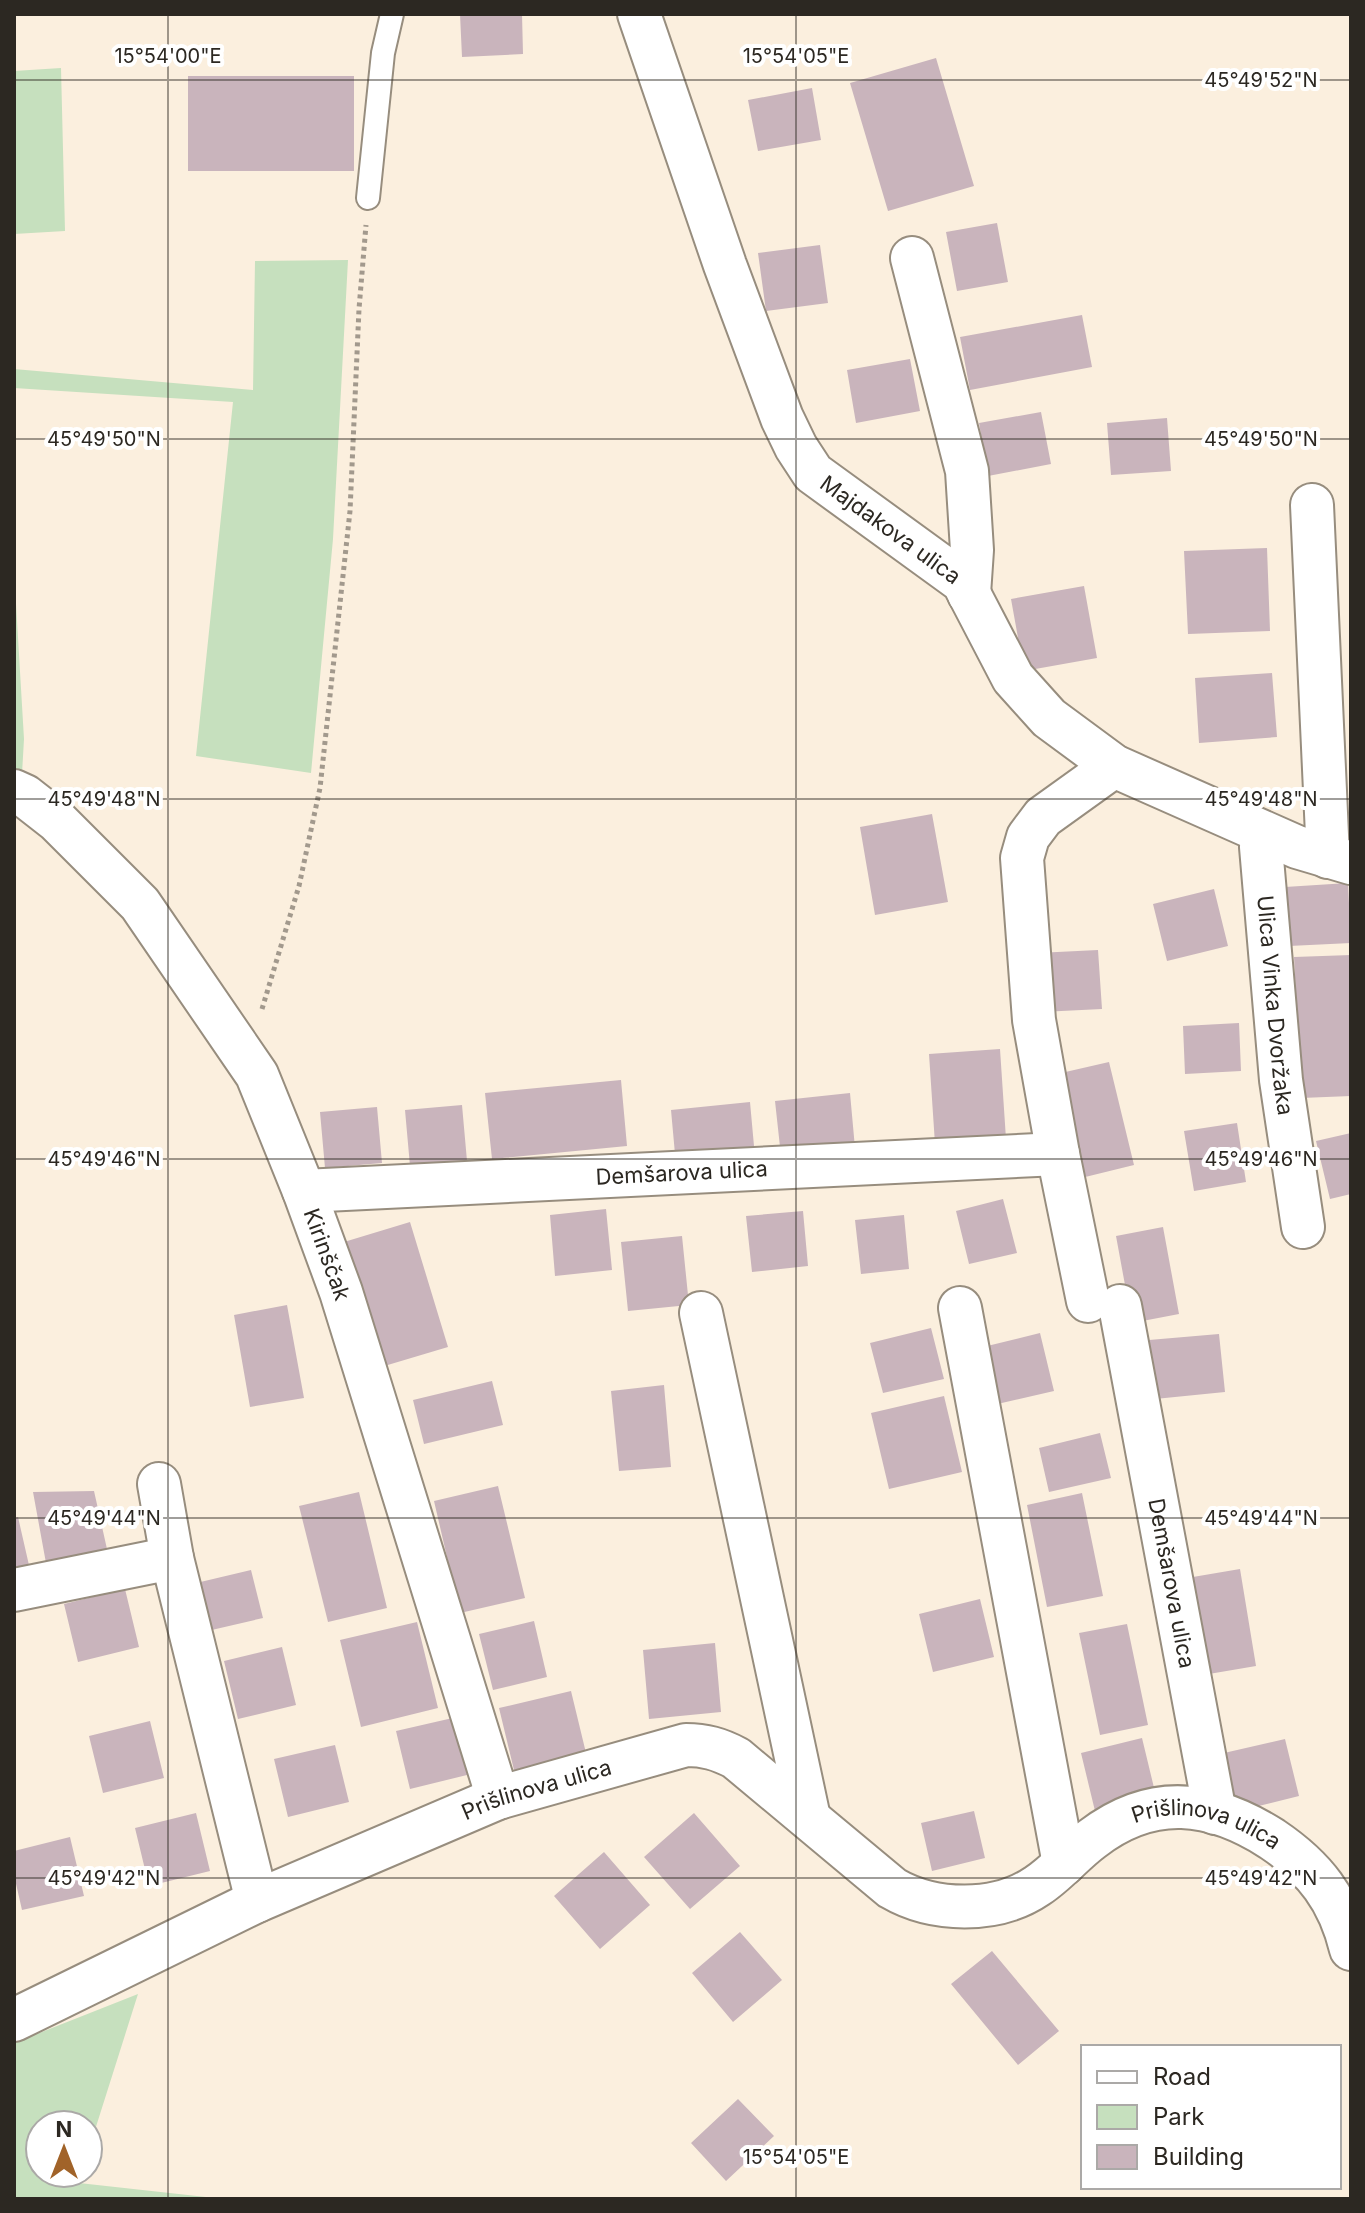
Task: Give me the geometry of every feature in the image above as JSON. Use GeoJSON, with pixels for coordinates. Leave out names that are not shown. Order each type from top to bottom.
{"type":"FeatureCollection","features":[{"type":"Feature","properties":{"kind":"street","name":"Majdakova ulica"},"geometry":{"type":"LineString","coordinates":[[639,14],[725,265],[782,418],[813,473],[963,582],[1013,678],[1049,718],[1114,766],[1297,847],[1340,860]]}},
{"type":"Feature","properties":{"kind":"street"},"geometry":{"type":"LineString","coordinates":[[912,258],[967,471],[972,550],[969,594]]}},
{"type":"Feature","properties":{"kind":"street"},"geometry":{"type":"LineString","coordinates":[[1312,505],[1340,860]]}},
{"type":"Feature","properties":{"kind":"street","name":"Demšarova ulica"},"geometry":{"type":"LineString","coordinates":[[1114,766],[1043,817],[1028,837],[1022,858],[1034,1020],[1058,1154],[1104,1303],[1215,1813]]}},
{"type":"Feature","properties":{"kind":"street","name":"Kirinščak"},"geometry":{"type":"LineString","coordinates":[[14,791],[57,821],[140,904],[257,1075],[341,1292],[498,1798]]}},
{"type":"Feature","properties":{"kind":"street","name":"Ulica Vinka Dvoržaka"},"geometry":{"type":"LineString","coordinates":[[1262,832],[1281,1080],[1303,1227]]}},
{"type":"Feature","properties":{"kind":"street","name":"Demšarova ulica"},"geometry":{"type":"LineString","coordinates":[[304,1191],[1058,1154]]}},
{"type":"Feature","properties":{"kind":"street"},"geometry":{"type":"LineString","coordinates":[[960,1308],[1064,1864]]}},
{"type":"Feature","properties":{"kind":"street"},"geometry":{"type":"LineString","coordinates":[[701,1313],[809,1818]]}},
{"type":"Feature","properties":{"kind":"street"},"geometry":{"type":"LineString","coordinates":[[159,1484],[172,1558],[257,1901]]}},
{"type":"Feature","properties":{"kind":"street"},"geometry":{"type":"LineString","coordinates":[[14,1590],[172,1558]]}},
{"type":"Feature","properties":{"kind":"street","name":"Prišlinova ulica"},"geometry":{"type":"LineString","coordinates":[[14,2020],[257,1901],[498,1798],[686,1745],[718,1749],[736,1758],[892,1888],[909,1898],[930,1903],[965,1907],[1010,1898],[1035,1888],[1091,1839],[1117,1822],[1158,1807],[1205,1809],[1265,1835],[1309,1868],[1330,1894],[1341,1916],[1351,1949]]}},
{"type":"Feature","properties":{"kind":"lane"},"geometry":{"type":"LineString","coordinates":[[368,198],[383,53],[392,14]]}},
{"type":"Feature","properties":{"kind":"path"},"geometry":{"type":"LineString","coordinates":[[247,1060],[299,886],[320,788],[350,511],[359,309],[368,198]]}},
{"type":"Feature","properties":{"kind":"green space"},"geometry":{"type":"Polygon","coordinates":[[[61,68],[65,231],[14,234],[14,71],[61,68]]]}},
{"type":"Feature","properties":{"kind":"green space"},"geometry":{"type":"Polygon","coordinates":[[[348,260],[333,539],[311,773],[196,756],[233,402],[14,388],[14,369],[253,390],[255,261],[348,260]]]}},
{"type":"Feature","properties":{"kind":"green space"},"geometry":{"type":"Polygon","coordinates":[[[14,570],[24,739],[22,774],[14,771],[14,570]]]}},
{"type":"Feature","properties":{"kind":"green space"},"geometry":{"type":"Polygon","coordinates":[[[138,1994],[102,2109],[24,2109],[24,2189],[104,2189],[104,2186],[224,2199],[14,2199],[14,2043],[138,1994]]]}},
{"type":"Feature","properties":{"kind":"building"},"geometry":{"type":"Polygon","coordinates":[[[460,14],[522,14],[523,54],[462,57],[460,14]]]}},
{"type":"Feature","properties":{"kind":"building"},"geometry":{"type":"Polygon","coordinates":[[[936,58],[974,186],[888,211],[850,83],[936,58]]]}},
{"type":"Feature","properties":{"kind":"building"},"geometry":{"type":"Polygon","coordinates":[[[188,76],[354,76],[354,171],[188,171],[188,76]]]}},
{"type":"Feature","properties":{"kind":"building"},"geometry":{"type":"Polygon","coordinates":[[[812,88],[821,140],[758,151],[748,100],[812,88]]]}},
{"type":"Feature","properties":{"kind":"building"},"geometry":{"type":"Polygon","coordinates":[[[997,223],[1008,282],[957,291],[946,232],[997,223]]]}},
{"type":"Feature","properties":{"kind":"building"},"geometry":{"type":"Polygon","coordinates":[[[820,245],[828,303],[766,311],[758,253],[820,245]]]}},
{"type":"Feature","properties":{"kind":"building"},"geometry":{"type":"Polygon","coordinates":[[[1082,315],[1092,367],[970,390],[960,337],[1082,315]]]}},
{"type":"Feature","properties":{"kind":"building"},"geometry":{"type":"Polygon","coordinates":[[[910,359],[920,411],[856,423],[847,370],[910,359]]]}},
{"type":"Feature","properties":{"kind":"building"},"geometry":{"type":"Polygon","coordinates":[[[1041,412],[1051,464],[988,476],[979,423],[1041,412]]]}},
{"type":"Feature","properties":{"kind":"building"},"geometry":{"type":"Polygon","coordinates":[[[1167,418],[1171,471],[1111,475],[1107,423],[1167,418]]]}},
{"type":"Feature","properties":{"kind":"building"},"geometry":{"type":"Polygon","coordinates":[[[1267,548],[1270,631],[1188,634],[1184,551],[1267,548]]]}},
{"type":"Feature","properties":{"kind":"building"},"geometry":{"type":"Polygon","coordinates":[[[1084,586],[1097,658],[1024,671],[1011,599],[1084,586]]]}},
{"type":"Feature","properties":{"kind":"building"},"geometry":{"type":"Polygon","coordinates":[[[1272,673],[1277,737],[1199,743],[1195,678],[1272,673]]]}},
{"type":"Feature","properties":{"kind":"building"},"geometry":{"type":"Polygon","coordinates":[[[932,814],[948,902],[875,915],[860,827],[932,814]]]}},
{"type":"Feature","properties":{"kind":"building"},"geometry":{"type":"Polygon","coordinates":[[[1348,883],[1351,943],[1289,946],[1285,887],[1348,883]]]}},
{"type":"Feature","properties":{"kind":"building"},"geometry":{"type":"Polygon","coordinates":[[[1214,889],[1228,946],[1167,961],[1153,904],[1214,889]]]}},
{"type":"Feature","properties":{"kind":"building"},"geometry":{"type":"Polygon","coordinates":[[[1098,950],[1102,1009],[1041,1012],[1037,953],[1098,950]]]}},
{"type":"Feature","properties":{"kind":"building"},"geometry":{"type":"Polygon","coordinates":[[[1351,955],[1351,1096],[1301,1098],[1294,957],[1351,955]]]}},
{"type":"Feature","properties":{"kind":"building"},"geometry":{"type":"Polygon","coordinates":[[[1239,1023],[1241,1071],[1185,1074],[1183,1026],[1239,1023]]]}},
{"type":"Feature","properties":{"kind":"building"},"geometry":{"type":"Polygon","coordinates":[[[1000,1049],[1006,1139],[935,1144],[929,1054],[1000,1049]]]}},
{"type":"Feature","properties":{"kind":"building"},"geometry":{"type":"Polygon","coordinates":[[[1109,1062],[1134,1165],[1073,1180],[1048,1076],[1109,1062]]]}},
{"type":"Feature","properties":{"kind":"building"},"geometry":{"type":"Polygon","coordinates":[[[621,1080],[627,1146],[492,1159],[485,1093],[621,1080]]]}},
{"type":"Feature","properties":{"kind":"building"},"geometry":{"type":"Polygon","coordinates":[[[850,1093],[855,1148],[781,1156],[775,1101],[850,1093]]]}},
{"type":"Feature","properties":{"kind":"building"},"geometry":{"type":"Polygon","coordinates":[[[750,1102],[755,1157],[676,1165],[671,1110],[750,1102]]]}},
{"type":"Feature","properties":{"kind":"building"},"geometry":{"type":"Polygon","coordinates":[[[462,1105],[467,1161],[410,1166],[405,1110],[462,1105]]]}},
{"type":"Feature","properties":{"kind":"building"},"geometry":{"type":"Polygon","coordinates":[[[377,1107],[382,1163],[325,1168],[320,1112],[377,1107]]]}},
{"type":"Feature","properties":{"kind":"building"},"geometry":{"type":"Polygon","coordinates":[[[1237,1123],[1246,1182],[1194,1191],[1184,1131],[1237,1123]]]}},
{"type":"Feature","properties":{"kind":"building"},"geometry":{"type":"Polygon","coordinates":[[[1351,1133],[1351,1194],[1330,1199],[1316,1141],[1351,1133]]]}},
{"type":"Feature","properties":{"kind":"building"},"geometry":{"type":"Polygon","coordinates":[[[1003,1199],[1017,1253],[969,1264],[956,1211],[1003,1199]]]}},
{"type":"Feature","properties":{"kind":"building"},"geometry":{"type":"Polygon","coordinates":[[[606,1209],[612,1270],[555,1276],[550,1215],[606,1209]]]}},
{"type":"Feature","properties":{"kind":"building"},"geometry":{"type":"Polygon","coordinates":[[[803,1211],[808,1266],[752,1272],[746,1216],[803,1211]]]}},
{"type":"Feature","properties":{"kind":"building"},"geometry":{"type":"Polygon","coordinates":[[[904,1215],[909,1269],[861,1274],[855,1220],[904,1215]]]}},
{"type":"Feature","properties":{"kind":"building"},"geometry":{"type":"Polygon","coordinates":[[[410,1222],[448,1347],[381,1367],[344,1242],[410,1222]]]}},
{"type":"Feature","properties":{"kind":"building"},"geometry":{"type":"Polygon","coordinates":[[[1163,1227],[1179,1314],[1132,1323],[1116,1236],[1163,1227]]]}},
{"type":"Feature","properties":{"kind":"building"},"geometry":{"type":"Polygon","coordinates":[[[682,1236],[689,1305],[628,1311],[621,1242],[682,1236]]]}},
{"type":"Feature","properties":{"kind":"building"},"geometry":{"type":"Polygon","coordinates":[[[287,1305],[304,1398],[250,1407],[234,1315],[287,1305]]]}},
{"type":"Feature","properties":{"kind":"building"},"geometry":{"type":"Polygon","coordinates":[[[931,1328],[944,1379],[883,1393],[870,1343],[931,1328]]]}},
{"type":"Feature","properties":{"kind":"building"},"geometry":{"type":"Polygon","coordinates":[[[1040,1333],[1054,1391],[993,1405],[979,1348],[1040,1333]]]}},
{"type":"Feature","properties":{"kind":"building"},"geometry":{"type":"Polygon","coordinates":[[[1219,1334],[1225,1392],[1155,1399],[1149,1340],[1219,1334]]]}},
{"type":"Feature","properties":{"kind":"building"},"geometry":{"type":"Polygon","coordinates":[[[492,1381],[503,1425],[424,1444],[413,1400],[492,1381]]]}},
{"type":"Feature","properties":{"kind":"building"},"geometry":{"type":"Polygon","coordinates":[[[664,1385],[671,1467],[619,1471],[611,1391],[664,1385]]]}},
{"type":"Feature","properties":{"kind":"building"},"geometry":{"type":"Polygon","coordinates":[[[944,1396],[962,1472],[889,1489],[871,1413],[944,1396]]]}},
{"type":"Feature","properties":{"kind":"building"},"geometry":{"type":"Polygon","coordinates":[[[1100,1433],[1111,1478],[1049,1492],[1039,1448],[1100,1433]]]}},
{"type":"Feature","properties":{"kind":"building"},"geometry":{"type":"Polygon","coordinates":[[[498,1486],[525,1598],[460,1613],[434,1501],[498,1486]]]}},
{"type":"Feature","properties":{"kind":"building"},"geometry":{"type":"Polygon","coordinates":[[[94,1491],[107,1549],[46,1563],[33,1492],[94,1491]]]}},
{"type":"Feature","properties":{"kind":"building"},"geometry":{"type":"Polygon","coordinates":[[[359,1492],[387,1608],[328,1622],[299,1506],[359,1492]]]}},
{"type":"Feature","properties":{"kind":"building"},"geometry":{"type":"Polygon","coordinates":[[[1082,1493],[1103,1596],[1047,1607],[1027,1505],[1082,1493]]]}},
{"type":"Feature","properties":{"kind":"building"},"geometry":{"type":"Polygon","coordinates":[[[18,1517],[31,1574],[14,1579],[14,1518],[18,1517]]]}},
{"type":"Feature","properties":{"kind":"building"},"geometry":{"type":"Polygon","coordinates":[[[1240,1569],[1256,1666],[1203,1675],[1187,1578],[1240,1569]]]}},
{"type":"Feature","properties":{"kind":"building"},"geometry":{"type":"Polygon","coordinates":[[[251,1570],[263,1618],[203,1632],[192,1584],[251,1570]]]}},
{"type":"Feature","properties":{"kind":"building"},"geometry":{"type":"Polygon","coordinates":[[[125,1589],[139,1647],[78,1662],[64,1604],[125,1589]]]}},
{"type":"Feature","properties":{"kind":"building"},"geometry":{"type":"Polygon","coordinates":[[[980,1599],[994,1657],[933,1672],[919,1614],[980,1599]]]}},
{"type":"Feature","properties":{"kind":"building"},"geometry":{"type":"Polygon","coordinates":[[[534,1621],[547,1677],[493,1690],[479,1634],[534,1621]]]}},
{"type":"Feature","properties":{"kind":"building"},"geometry":{"type":"Polygon","coordinates":[[[417,1622],[438,1708],[361,1727],[340,1640],[417,1622]]]}},
{"type":"Feature","properties":{"kind":"building"},"geometry":{"type":"Polygon","coordinates":[[[1127,1624],[1148,1725],[1100,1735],[1079,1633],[1127,1624]]]}},
{"type":"Feature","properties":{"kind":"building"},"geometry":{"type":"Polygon","coordinates":[[[715,1643],[721,1712],[649,1719],[643,1650],[715,1643]]]}},
{"type":"Feature","properties":{"kind":"building"},"geometry":{"type":"Polygon","coordinates":[[[282,1647],[296,1705],[238,1719],[224,1661],[282,1647]]]}},
{"type":"Feature","properties":{"kind":"building"},"geometry":{"type":"Polygon","coordinates":[[[571,1691],[586,1753],[514,1770],[499,1708],[571,1691]]]}},
{"type":"Feature","properties":{"kind":"building"},"geometry":{"type":"Polygon","coordinates":[[[457,1717],[471,1774],[410,1789],[396,1731],[457,1717]]]}},
{"type":"Feature","properties":{"kind":"building"},"geometry":{"type":"Polygon","coordinates":[[[150,1721],[164,1778],[103,1793],[89,1736],[150,1721]]]}},
{"type":"Feature","properties":{"kind":"building"},"geometry":{"type":"Polygon","coordinates":[[[1142,1738],[1156,1796],[1095,1811],[1081,1753],[1142,1738]]]}},
{"type":"Feature","properties":{"kind":"building"},"geometry":{"type":"Polygon","coordinates":[[[1285,1739],[1299,1796],[1238,1811],[1224,1753],[1285,1739]]]}},
{"type":"Feature","properties":{"kind":"building"},"geometry":{"type":"Polygon","coordinates":[[[335,1745],[349,1802],[288,1817],[274,1759],[335,1745]]]}},
{"type":"Feature","properties":{"kind":"building"},"geometry":{"type":"Polygon","coordinates":[[[974,1811],[985,1858],[932,1871],[921,1823],[974,1811]]]}},
{"type":"Feature","properties":{"kind":"building"},"geometry":{"type":"Polygon","coordinates":[[[196,1813],[210,1871],[149,1886],[135,1828],[196,1813]]]}},
{"type":"Feature","properties":{"kind":"building"},"geometry":{"type":"Polygon","coordinates":[[[694,1813],[740,1866],[690,1909],[644,1857],[694,1813]]]}},
{"type":"Feature","properties":{"kind":"building"},"geometry":{"type":"Polygon","coordinates":[[[70,1837],[84,1896],[22,1910],[14,1875],[14,1851],[70,1837]]]}},
{"type":"Feature","properties":{"kind":"building"},"geometry":{"type":"Polygon","coordinates":[[[604,1852],[650,1905],[600,1949],[554,1896],[604,1852]]]}},
{"type":"Feature","properties":{"kind":"building"},"geometry":{"type":"Polygon","coordinates":[[[740,1932],[782,1980],[733,2022],[692,1973],[740,1932]]]}},
{"type":"Feature","properties":{"kind":"building"},"geometry":{"type":"Polygon","coordinates":[[[992,1951],[1059,2031],[1018,2065],[951,1984],[992,1951]]]}},
{"type":"Feature","properties":{"kind":"building"},"geometry":{"type":"Polygon","coordinates":[[[738,2099],[774,2136],[726,2181],[691,2143],[738,2099]]]}}]}
